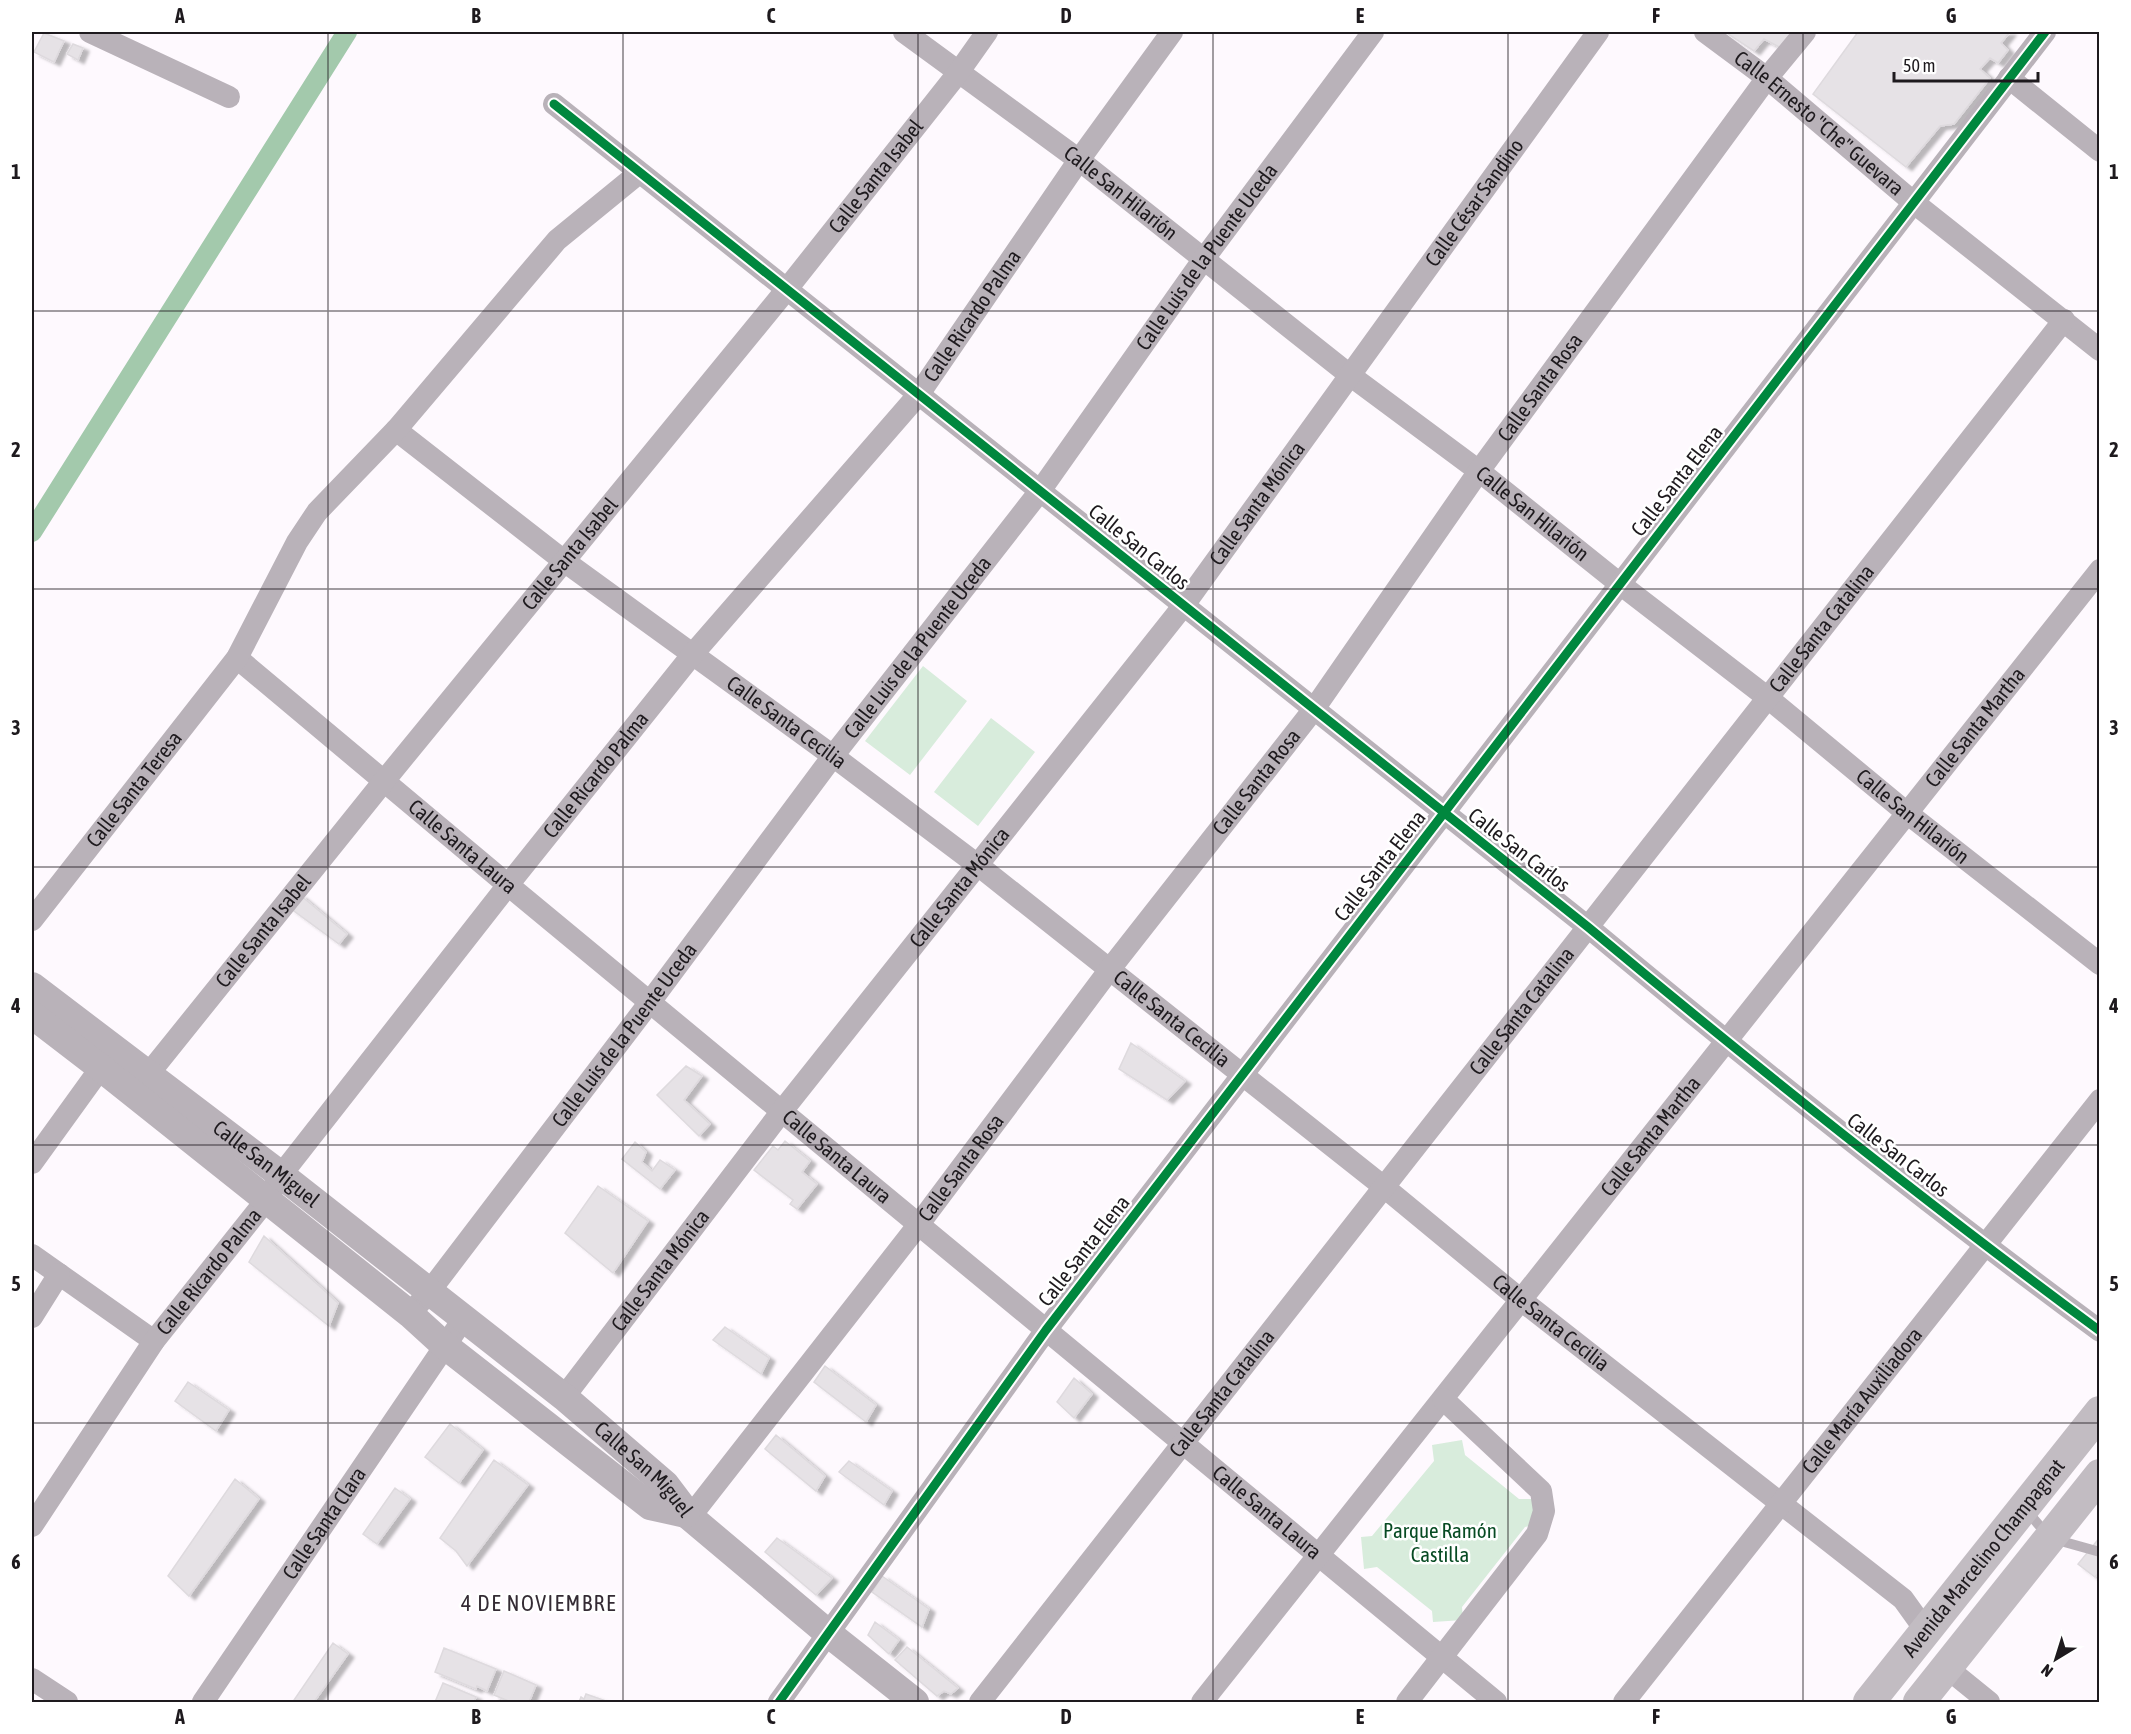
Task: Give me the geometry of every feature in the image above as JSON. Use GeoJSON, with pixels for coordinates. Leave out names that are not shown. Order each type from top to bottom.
{"type":"FeatureCollection","features":[{"type":"Feature","properties":{"kind":"main road","name":"Avenida Marcelino Champagnat"},"geometry":{"type":"LineString","coordinates":[[1869,1702],[2100,1412]]}},
{"type":"Feature","properties":{"kind":"main road","name":"Avenida Marcelino Champagnat"},"geometry":{"type":"LineString","coordinates":[[1919,1702],[2100,1475]]}},
{"type":"Feature","properties":{"kind":"street"},"geometry":{"type":"LineString","coordinates":[[90,32],[229,97]]}},
{"type":"Feature","properties":{"kind":"street","name":"Calle San Hilarión"},"geometry":{"type":"LineString","coordinates":[[904,32],[1079,160],[1351,376],[1479,471],[1768,698],[1907,813],[2100,964]]}},
{"type":"Feature","properties":{"kind":"street","name":"Calle Santa Isabel"},"geometry":{"type":"LineString","coordinates":[[140,1084],[384,781],[787,289],[958,73],[987,32]]}},
{"type":"Feature","properties":{"kind":"street","name":"Calle Ricardo Palma"},"geometry":{"type":"LineString","coordinates":[[32,1526],[154,1341],[508,885],[692,655],[919,394],[1079,160],[1172,32]]}},
{"type":"Feature","properties":{"kind":"street","name":"Calle Luis de la Puente Uceda"},"geometry":{"type":"LineString","coordinates":[[410,1314],[651,1002],[833,756],[1040,491],[1203,260],[1373,32]]}},
{"type":"Feature","properties":{"kind":"street","name":"Calle César Sandino"},"geometry":{"type":"LineString","coordinates":[[1351,376],[1598,32]]}},
{"type":"Feature","properties":{"kind":"street","name":"Calle Ernesto \"Che\" Guevara"},"geometry":{"type":"LineString","coordinates":[[1705,32],[1767,78],[1913,202],[2100,350]]}},
{"type":"Feature","properties":{"kind":"street","name":"Calle Santa Rosa"},"geometry":{"type":"LineString","coordinates":[[688,1515],[919,1224],[1110,969],[1314,709],[1479,471],[1767,78],[1805,32]]}},
{"type":"Feature","properties":{"kind":"street","name":"Calle Santa Elena"},"geometry":{"type":"LineString","coordinates":[[779,1702],[1046,1330],[2044,32]]}},
{"type":"Feature","properties":{"kind":"street"},"geometry":{"type":"LineString","coordinates":[[2009,78],[2100,151]]}},
{"type":"Feature","properties":{"kind":"street","name":"Calle San Carlos"},"geometry":{"type":"LineString","coordinates":[[554,104],[1588,927],[1726,1042],[1985,1246],[2100,1331]]}},
{"type":"Feature","properties":{"kind":"street","name":"Calle Santa Teresa"},"geometry":{"type":"LineString","coordinates":[[32,920],[237,658],[297,542],[317,512],[396,430],[557,240],[639,173]]}},
{"type":"Feature","properties":{"kind":"street","name":"Calle Santa Catalina"},"geometry":{"type":"LineString","coordinates":[[980,1702],[2064,320]]}},
{"type":"Feature","properties":{"kind":"street","name":"Calle Santa Mónica"},"geometry":{"type":"LineString","coordinates":[[564,1397],[782,1111],[979,866],[1184,605],[1351,376]]}},
{"type":"Feature","properties":{"kind":"street","name":"Calle Santa Cecilia"},"geometry":{"type":"LineString","coordinates":[[396,430],[564,561],[833,756],[979,866],[1384,1187],[1521,1300],[1903,1599],[1926,1631]]}},
{"type":"Feature","properties":{"kind":"street","name":"Calle Santa Martha"},"geometry":{"type":"LineString","coordinates":[[1202,1702],[2100,570]]}},
{"type":"Feature","properties":{"kind":"street","name":"Calle Santa Laura"},"geometry":{"type":"LineString","coordinates":[[237,658],[1496,1702]]}},
{"type":"Feature","properties":{"kind":"street","name":"Calle San Miguel"},"geometry":{"type":"LineString","coordinates":[[32,986],[108,1058],[140,1084],[274,1187],[429,1292],[564,1397],[665,1484],[688,1515]]}},
{"type":"Feature","properties":{"kind":"street","name":"Calle San Miguel"},"geometry":{"type":"LineString","coordinates":[[32,1015],[108,1058]]}},
{"type":"Feature","properties":{"kind":"street"},"geometry":{"type":"LineString","coordinates":[[32,1163],[108,1058]]}},
{"type":"Feature","properties":{"kind":"street","name":"Calle María Auxiliadora"},"geometry":{"type":"LineString","coordinates":[[1624,1702],[2100,1100]]}},
{"type":"Feature","properties":{"kind":"street","name":"Calle San Miguel"},"geometry":{"type":"LineString","coordinates":[[274,1187],[444,1345],[650,1506],[688,1515]]}},
{"type":"Feature","properties":{"kind":"street"},"geometry":{"type":"LineString","coordinates":[[32,1255],[154,1341]]}},
{"type":"Feature","properties":{"kind":"street"},"geometry":{"type":"LineString","coordinates":[[32,1317],[59,1274]]}},
{"type":"Feature","properties":{"kind":"street","name":"Calle Santa Clara"},"geometry":{"type":"LineString","coordinates":[[203,1702],[464,1318]]}},
{"type":"Feature","properties":{"kind":"street"},"geometry":{"type":"LineString","coordinates":[[1407,1702],[1537,1534],[1544,1511],[1541,1491],[1443,1399]]}},
{"type":"Feature","properties":{"kind":"street"},"geometry":{"type":"LineString","coordinates":[[688,1515],[829,1634],[915,1702]]}},
{"type":"Feature","properties":{"kind":"street"},"geometry":{"type":"LineString","coordinates":[[1947,1668],[1989,1702]]}},
{"type":"Feature","properties":{"kind":"street"},"geometry":{"type":"LineString","coordinates":[[32,1679],[67,1702]]}},
{"type":"Feature","properties":{"kind":"lane"},"geometry":{"type":"LineString","coordinates":[[2024,1508],[2050,1538],[2100,1552]]}},
{"type":"Feature","properties":{"kind":"green space"},"geometry":{"type":"Polygon","coordinates":[[[923,666],[967,701],[910,775],[865,741],[923,666]]]}},
{"type":"Feature","properties":{"kind":"green space"},"geometry":{"type":"Polygon","coordinates":[[[991,718],[1035,752],[978,826],[934,792],[991,718]]]}},
{"type":"Feature","properties":{"kind":"green space","name":"Parque Ramón Castilla"},"geometry":{"type":"Polygon","coordinates":[[[1462,1440],[1465,1455],[1519,1499],[1532,1499],[1537,1524],[1525,1527],[1462,1607],[1463,1620],[1433,1622],[1432,1611],[1377,1567],[1364,1569],[1361,1537],[1372,1536],[1434,1461],[1432,1445],[1462,1440]]]}},
{"type":"Feature","properties":{"kind":"building"},"geometry":{"type":"Polygon","coordinates":[[[1725,32],[1794,32],[1781,48],[1764,39],[1754,51],[1725,32]]]}},
{"type":"Feature","properties":{"kind":"building"},"geometry":{"type":"Polygon","coordinates":[[[1858,32],[2010,32],[2001,43],[2008,50],[1998,63],[1990,58],[1980,69],[1990,78],[1954,124],[1940,126],[1906,167],[1813,94],[1858,32]]]}},
{"type":"Feature","properties":{"kind":"building"},"geometry":{"type":"Polygon","coordinates":[[[44,33],[64,41],[54,62],[34,52],[44,33]]]}},
{"type":"Feature","properties":{"kind":"building"},"geometry":{"type":"Polygon","coordinates":[[[73,44],[83,48],[78,60],[67,54],[73,44]]]}},
{"type":"Feature","properties":{"kind":"building"},"geometry":{"type":"Polygon","coordinates":[[[300,895],[347,934],[339,944],[290,908],[300,895]]]}},
{"type":"Feature","properties":{"kind":"building"},"geometry":{"type":"Polygon","coordinates":[[[1131,1043],[1185,1081],[1167,1100],[1119,1069],[1131,1043]]]}},
{"type":"Feature","properties":{"kind":"building"},"geometry":{"type":"Polygon","coordinates":[[[686,1066],[702,1076],[684,1100],[710,1124],[699,1136],[657,1095],[686,1066]]]}},
{"type":"Feature","properties":{"kind":"building"},"geometry":{"type":"Polygon","coordinates":[[[785,1141],[810,1161],[802,1172],[817,1184],[797,1209],[790,1204],[793,1200],[754,1170],[773,1146],[778,1150],[785,1141]]]}},
{"type":"Feature","properties":{"kind":"building"},"geometry":{"type":"Polygon","coordinates":[[[635,1142],[646,1152],[642,1162],[652,1171],[660,1160],[675,1170],[660,1189],[622,1159],[635,1142]]]}},
{"type":"Feature","properties":{"kind":"building"},"geometry":{"type":"Polygon","coordinates":[[[598,1186],[648,1221],[613,1273],[565,1233],[598,1186]]]}},
{"type":"Feature","properties":{"kind":"building"},"geometry":{"type":"Polygon","coordinates":[[[264,1236],[338,1303],[329,1326],[249,1262],[264,1236]]]}},
{"type":"Feature","properties":{"kind":"building"},"geometry":{"type":"Polygon","coordinates":[[[725,1327],[769,1358],[761,1374],[713,1340],[725,1327]]]}},
{"type":"Feature","properties":{"kind":"building"},"geometry":{"type":"Polygon","coordinates":[[[825,1366],[876,1405],[866,1422],[814,1382],[825,1366]]]}},
{"type":"Feature","properties":{"kind":"building"},"geometry":{"type":"Polygon","coordinates":[[[1074,1378],[1092,1394],[1074,1418],[1057,1402],[1074,1378]]]}},
{"type":"Feature","properties":{"kind":"building"},"geometry":{"type":"Polygon","coordinates":[[[188,1382],[229,1410],[216,1431],[175,1401],[188,1382]]]}},
{"type":"Feature","properties":{"kind":"building"},"geometry":{"type":"Polygon","coordinates":[[[450,1424],[483,1450],[459,1483],[425,1457],[450,1424]]]}},
{"type":"Feature","properties":{"kind":"building"},"geometry":{"type":"Polygon","coordinates":[[[776,1435],[825,1476],[816,1491],[765,1449],[776,1435]]]}},
{"type":"Feature","properties":{"kind":"building"},"geometry":{"type":"Polygon","coordinates":[[[494,1460],[528,1485],[467,1566],[456,1551],[440,1538],[494,1460]]]}},
{"type":"Feature","properties":{"kind":"building"},"geometry":{"type":"Polygon","coordinates":[[[849,1461],[892,1491],[884,1505],[839,1472],[849,1461]]]}},
{"type":"Feature","properties":{"kind":"building"},"geometry":{"type":"Polygon","coordinates":[[[235,1479],[259,1499],[189,1596],[168,1576],[235,1479]]]}},
{"type":"Feature","properties":{"kind":"building"},"geometry":{"type":"Polygon","coordinates":[[[395,1488],[410,1499],[377,1544],[363,1534],[395,1488]]]}},
{"type":"Feature","properties":{"kind":"building"},"geometry":{"type":"Polygon","coordinates":[[[2100,1537],[2100,1571],[2095,1577],[2078,1564],[2100,1537]]]}},
{"type":"Feature","properties":{"kind":"building"},"geometry":{"type":"Polygon","coordinates":[[[777,1538],[832,1578],[816,1595],[765,1552],[777,1538]]]}},
{"type":"Feature","properties":{"kind":"building"},"geometry":{"type":"Polygon","coordinates":[[[882,1576],[929,1609],[922,1627],[872,1592],[882,1576]]]}},
{"type":"Feature","properties":{"kind":"building"},"geometry":{"type":"Polygon","coordinates":[[[875,1622],[899,1640],[889,1654],[868,1635],[875,1622]]]}},
{"type":"Feature","properties":{"kind":"building"},"geometry":{"type":"Polygon","coordinates":[[[333,1643],[348,1654],[314,1702],[297,1702],[294,1700],[333,1643]]]}},
{"type":"Feature","properties":{"kind":"building"},"geometry":{"type":"Polygon","coordinates":[[[907,1647],[958,1688],[951,1694],[944,1691],[937,1696],[895,1660],[907,1647]]]}},
{"type":"Feature","properties":{"kind":"building"},"geometry":{"type":"Polygon","coordinates":[[[444,1648],[496,1669],[487,1691],[477,1686],[476,1689],[435,1672],[444,1648]]]}},
{"type":"Feature","properties":{"kind":"building"},"geometry":{"type":"Polygon","coordinates":[[[504,1671],[536,1685],[529,1702],[511,1702],[494,1695],[504,1671]]]}},
{"type":"Feature","properties":{"kind":"building"},"geometry":{"type":"Polygon","coordinates":[[[443,1683],[476,1697],[474,1702],[435,1702],[443,1683]]]}},
{"type":"Feature","properties":{"kind":"building"},"geometry":{"type":"Polygon","coordinates":[[[586,1694],[606,1701],[579,1702],[586,1694]]]}},
{"type":"Feature","properties":{"kind":"waterway"},"geometry":{"type":"LineString","coordinates":[[32,532],[347,32]]}},
{"type":"Feature","properties":{"kind":"cycle path"},"geometry":{"type":"LineString","coordinates":[[779,1702],[1046,1330],[2045,32]]}},
{"type":"Feature","properties":{"kind":"cycle path"},"geometry":{"type":"LineString","coordinates":[[554,104],[1588,927],[1841,1133],[2100,1331]]}},
{"type":"Feature","properties":{"kind":"district","name":"4 DE NOVIEMBRE"},"geometry":{"type":"Point","coordinates":[539,1603]}}]}
